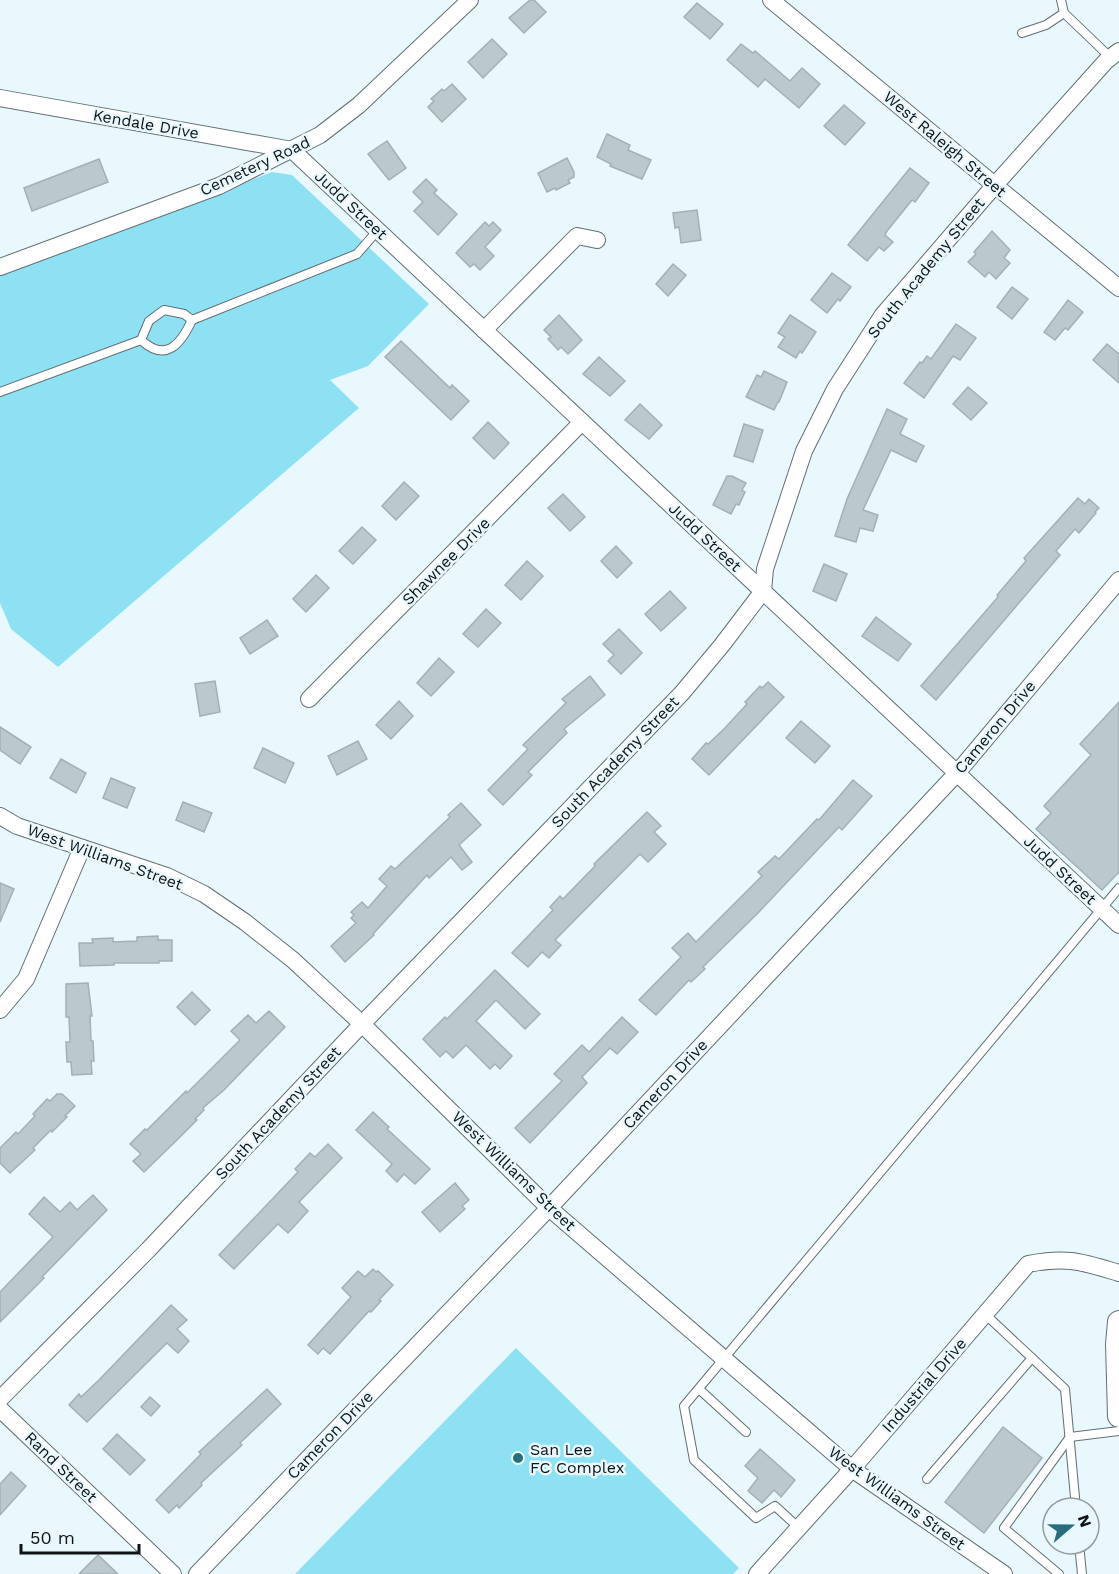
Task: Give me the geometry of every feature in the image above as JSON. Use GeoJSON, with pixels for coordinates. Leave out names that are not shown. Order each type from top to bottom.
{"type":"FeatureCollection","features":[{"type":"Feature","properties":{"kind":"street","name":"Cemetery Road"},"geometry":{"type":"LineString","coordinates":[[0,267],[219,186],[320,135],[359,105],[470,0]]}},
{"type":"Feature","properties":{"kind":"street","name":"West Raleigh Street"},"geometry":{"type":"LineString","coordinates":[[771,0],[1119,288]]}},
{"type":"Feature","properties":{"kind":"street","name":"South Academy Street"},"geometry":{"type":"LineString","coordinates":[[0,1399],[148,1250],[362,1024],[682,693],[722,645],[763,591],[765,569],[804,451],[835,389],[882,316],[995,185],[1115,54]]}},
{"type":"Feature","properties":{"kind":"street","name":"Kendale Drive"},"geometry":{"type":"LineString","coordinates":[[0,98],[292,150]]}},
{"type":"Feature","properties":{"kind":"street","name":"Judd Street"},"geometry":{"type":"LineString","coordinates":[[292,150],[1119,925]]}},
{"type":"Feature","properties":{"kind":"street"},"geometry":{"type":"LineString","coordinates":[[484,330],[577,236],[597,240]]}},
{"type":"Feature","properties":{"kind":"street","name":"Shawnee Drive"},"geometry":{"type":"LineString","coordinates":[[309,699],[582,422]]}},
{"type":"Feature","properties":{"kind":"street","name":"Cameron Drive"},"geometry":{"type":"LineString","coordinates":[[197,1574],[549,1208],[957,773],[1119,580]]}},
{"type":"Feature","properties":{"kind":"street","name":"West Williams Street"},"geometry":{"type":"LineString","coordinates":[[0,816],[17,826],[167,876],[204,894],[245,922],[293,960],[362,1024],[549,1208],[852,1469],[1004,1574]]}},
{"type":"Feature","properties":{"kind":"street"},"geometry":{"type":"LineString","coordinates":[[0,1010],[26,979],[82,848]]}},
{"type":"Feature","properties":{"kind":"street","name":"Industrial Drive"},"geometry":{"type":"LineString","coordinates":[[757,1574],[852,1469],[1028,1264],[1049,1260],[1072,1260],[1119,1273]]}},
{"type":"Feature","properties":{"kind":"street"},"geometry":{"type":"LineString","coordinates":[[1119,1322],[1117,1344],[1119,1416]]}},
{"type":"Feature","properties":{"kind":"street","name":"Rand Street"},"geometry":{"type":"LineString","coordinates":[[0,1409],[173,1574]]}},
{"type":"Feature","properties":{"kind":"lane"},"geometry":{"type":"LineString","coordinates":[[1061,0],[1064,13],[1115,54]]}},
{"type":"Feature","properties":{"kind":"lane"},"geometry":{"type":"LineString","coordinates":[[1022,33],[1046,25],[1064,13]]}},
{"type":"Feature","properties":{"kind":"lane"},"geometry":{"type":"LineString","coordinates":[[141,340],[150,348],[160,350],[177,345],[184,337],[192,320],[357,254],[378,230]]}},
{"type":"Feature","properties":{"kind":"lane"},"geometry":{"type":"LineString","coordinates":[[0,392],[141,340],[149,321],[164,310],[184,314],[192,320]]}},
{"type":"Feature","properties":{"kind":"lane"},"geometry":{"type":"LineString","coordinates":[[799,1528],[774,1506],[756,1518],[694,1460],[684,1406],[1119,888]]}},
{"type":"Feature","properties":{"kind":"lane"},"geometry":{"type":"LineString","coordinates":[[985,1314],[1065,1389],[1075,1496]]}},
{"type":"Feature","properties":{"kind":"lane"},"geometry":{"type":"LineString","coordinates":[[927,1479],[1032,1358]]}},
{"type":"Feature","properties":{"kind":"lane"},"geometry":{"type":"LineString","coordinates":[[699,1389],[747,1432]]}},
{"type":"Feature","properties":{"kind":"lane"},"geometry":{"type":"LineString","coordinates":[[1059,1574],[1004,1528],[1070,1437],[1119,1431]]}},
{"type":"Feature","properties":{"kind":"lane"},"geometry":{"type":"LineString","coordinates":[[1080,1556],[1082,1574]]}},
{"type":"Feature","properties":{"kind":"shaded area"},"geometry":{"type":"Polygon","coordinates":[[[272,172],[292,175],[429,304],[368,366],[330,380],[359,408],[58,667],[11,629],[0,603],[0,275],[272,172]]]}},
{"type":"Feature","properties":{"kind":"shaded area","name":"San Lee FC Complex"},"geometry":{"type":"Polygon","coordinates":[[[516,1348],[739,1568],[733,1574],[295,1574],[516,1348]]]}},
{"type":"Feature","properties":{"kind":"building"},"geometry":{"type":"Polygon","coordinates":[[[530,0],[534,0],[546,12],[524,33],[509,18],[530,0]]]}},
{"type":"Feature","properties":{"kind":"building"},"geometry":{"type":"Polygon","coordinates":[[[697,3],[723,24],[710,39],[684,17],[697,3]]]}},
{"type":"Feature","properties":{"kind":"building"},"geometry":{"type":"Polygon","coordinates":[[[492,39],[507,54],[483,78],[468,62],[492,39]]]}},
{"type":"Feature","properties":{"kind":"building"},"geometry":{"type":"Polygon","coordinates":[[[741,44],[753,53],[755,51],[790,81],[802,68],[820,84],[799,108],[765,79],[758,87],[727,60],[741,44]]]}},
{"type":"Feature","properties":{"kind":"building"},"geometry":{"type":"Polygon","coordinates":[[[452,84],[466,99],[442,122],[428,107],[434,101],[431,99],[452,84]]]}},
{"type":"Feature","properties":{"kind":"building"},"geometry":{"type":"Polygon","coordinates":[[[844,105],[865,123],[845,145],[824,126],[844,105]]]}},
{"type":"Feature","properties":{"kind":"building"},"geometry":{"type":"Polygon","coordinates":[[[607,134],[630,145],[628,150],[651,160],[642,179],[610,166],[611,164],[597,157],[607,134]]]}},
{"type":"Feature","properties":{"kind":"building"},"geometry":{"type":"Polygon","coordinates":[[[387,141],[406,168],[389,180],[368,154],[387,141]]]}},
{"type":"Feature","properties":{"kind":"building"},"geometry":{"type":"Polygon","coordinates":[[[567,158],[574,177],[568,180],[570,183],[547,192],[538,173],[567,158]]]}},
{"type":"Feature","properties":{"kind":"building"},"geometry":{"type":"Polygon","coordinates":[[[99,159],[108,182],[32,211],[24,188],[99,159]]]}},
{"type":"Feature","properties":{"kind":"building"},"geometry":{"type":"Polygon","coordinates":[[[910,168],[929,183],[915,202],[912,200],[887,231],[885,235],[893,242],[884,251],[879,247],[867,261],[848,245],[910,168]]]}},
{"type":"Feature","properties":{"kind":"building"},"geometry":{"type":"Polygon","coordinates":[[[426,179],[437,190],[434,193],[457,214],[438,235],[414,211],[423,202],[413,192],[426,179]]]}},
{"type":"Feature","properties":{"kind":"building"},"geometry":{"type":"Polygon","coordinates":[[[697,210],[701,240],[681,243],[679,227],[675,228],[673,213],[697,210]]]}},
{"type":"Feature","properties":{"kind":"building"},"geometry":{"type":"Polygon","coordinates":[[[485,222],[489,226],[493,222],[501,230],[485,247],[494,256],[480,270],[474,264],[470,267],[456,253],[485,222]]]}},
{"type":"Feature","properties":{"kind":"building"},"geometry":{"type":"Polygon","coordinates":[[[992,231],[1010,250],[1004,258],[1010,263],[996,279],[989,272],[985,277],[968,262],[992,231]]]}},
{"type":"Feature","properties":{"kind":"building"},"geometry":{"type":"Polygon","coordinates":[[[673,264],[686,275],[668,296],[656,284],[673,264]]]}},
{"type":"Feature","properties":{"kind":"building"},"geometry":{"type":"Polygon","coordinates":[[[832,273],[851,287],[827,313],[811,300],[832,273]]]}},
{"type":"Feature","properties":{"kind":"building"},"geometry":{"type":"Polygon","coordinates":[[[1012,287],[1028,299],[1012,319],[997,307],[1012,287]]]}},
{"type":"Feature","properties":{"kind":"building"},"geometry":{"type":"Polygon","coordinates":[[[1068,300],[1083,312],[1068,330],[1065,328],[1055,340],[1044,332],[1068,300]]]}},
{"type":"Feature","properties":{"kind":"building"},"geometry":{"type":"Polygon","coordinates":[[[559,315],[582,340],[568,354],[561,347],[558,350],[548,339],[551,337],[544,330],[559,315]]]}},
{"type":"Feature","properties":{"kind":"building"},"geometry":{"type":"Polygon","coordinates":[[[790,315],[816,332],[796,358],[778,347],[785,337],[778,333],[790,315]]]}},
{"type":"Feature","properties":{"kind":"building"},"geometry":{"type":"Polygon","coordinates":[[[956,324],[976,338],[960,360],[953,356],[924,398],[904,383],[920,362],[922,363],[927,356],[931,359],[956,324]]]}},
{"type":"Feature","properties":{"kind":"building"},"geometry":{"type":"Polygon","coordinates":[[[401,341],[450,388],[452,385],[469,401],[451,420],[385,357],[401,341]]]}},
{"type":"Feature","properties":{"kind":"building"},"geometry":{"type":"Polygon","coordinates":[[[1107,344],[1119,354],[1119,383],[1093,360],[1107,344]]]}},
{"type":"Feature","properties":{"kind":"building"},"geometry":{"type":"Polygon","coordinates":[[[599,357],[625,381],[610,396],[583,374],[599,357]]]}},
{"type":"Feature","properties":{"kind":"building"},"geometry":{"type":"Polygon","coordinates":[[[764,371],[787,382],[774,410],[746,397],[757,375],[761,377],[764,371]]]}},
{"type":"Feature","properties":{"kind":"building"},"geometry":{"type":"Polygon","coordinates":[[[968,387],[987,403],[971,420],[953,404],[968,387]]]}},
{"type":"Feature","properties":{"kind":"building"},"geometry":{"type":"Polygon","coordinates":[[[640,404],[662,425],[649,439],[625,420],[640,404]]]}},
{"type":"Feature","properties":{"kind":"building"},"geometry":{"type":"Polygon","coordinates":[[[887,409],[907,419],[900,434],[924,446],[916,462],[891,450],[863,510],[878,515],[873,531],[860,528],[856,542],[835,536],[847,499],[887,409]]]}},
{"type":"Feature","properties":{"kind":"building"},"geometry":{"type":"Polygon","coordinates":[[[488,422],[509,443],[494,459],[473,438],[488,422]]]}},
{"type":"Feature","properties":{"kind":"building"},"geometry":{"type":"Polygon","coordinates":[[[744,424],[763,430],[753,462],[734,456],[744,424]]]}},
{"type":"Feature","properties":{"kind":"building"},"geometry":{"type":"Polygon","coordinates":[[[727,476],[746,483],[739,505],[736,504],[731,514],[713,505],[727,476]]]}},
{"type":"Feature","properties":{"kind":"building"},"geometry":{"type":"Polygon","coordinates":[[[404,482],[419,496],[396,520],[382,506],[404,482]]]}},
{"type":"Feature","properties":{"kind":"building"},"geometry":{"type":"Polygon","coordinates":[[[563,494],[585,517],[570,531],[548,508],[563,494]]]}},
{"type":"Feature","properties":{"kind":"building"},"geometry":{"type":"Polygon","coordinates":[[[1078,498],[1085,504],[1089,499],[1099,508],[1096,513],[1079,533],[1075,529],[1056,551],[1060,555],[936,700],[921,686],[998,597],[997,595],[1026,561],[1024,558],[1078,498]]]}},
{"type":"Feature","properties":{"kind":"building"},"geometry":{"type":"Polygon","coordinates":[[[362,527],[376,540],[353,564],[339,551],[362,527]]]}},
{"type":"Feature","properties":{"kind":"building"},"geometry":{"type":"Polygon","coordinates":[[[616,546],[632,563],[617,578],[601,561],[616,546]]]}},
{"type":"Feature","properties":{"kind":"building"},"geometry":{"type":"Polygon","coordinates":[[[527,561],[543,576],[521,600],[505,585],[527,561]]]}},
{"type":"Feature","properties":{"kind":"building"},"geometry":{"type":"Polygon","coordinates":[[[824,564],[847,574],[836,601],[813,591],[824,564]]]}},
{"type":"Feature","properties":{"kind":"building"},"geometry":{"type":"Polygon","coordinates":[[[316,575],[329,588],[306,612],[293,599],[316,575]]]}},
{"type":"Feature","properties":{"kind":"building"},"geometry":{"type":"Polygon","coordinates":[[[670,591],[686,608],[661,631],[645,614],[670,591]]]}},
{"type":"Feature","properties":{"kind":"building"},"geometry":{"type":"Polygon","coordinates":[[[486,609],[501,623],[478,647],[463,634],[486,609]]]}},
{"type":"Feature","properties":{"kind":"building"},"geometry":{"type":"Polygon","coordinates":[[[876,617],[911,644],[898,661],[862,636],[876,617]]]}},
{"type":"Feature","properties":{"kind":"building"},"geometry":{"type":"Polygon","coordinates":[[[267,620],[278,636],[250,654],[240,638],[267,620]]]}},
{"type":"Feature","properties":{"kind":"building"},"geometry":{"type":"Polygon","coordinates":[[[619,629],[642,653],[621,674],[608,661],[614,655],[603,644],[619,629]]]}},
{"type":"Feature","properties":{"kind":"building"},"geometry":{"type":"Polygon","coordinates":[[[439,658],[454,672],[431,696],[417,683],[439,658]]]}},
{"type":"Feature","properties":{"kind":"building"},"geometry":{"type":"Polygon","coordinates":[[[590,676],[605,695],[564,729],[567,733],[528,772],[532,775],[503,805],[488,790],[528,749],[523,745],[566,703],[562,699],[590,676]]]}},
{"type":"Feature","properties":{"kind":"building"},"geometry":{"type":"Polygon","coordinates":[[[215,681],[220,712],[200,716],[195,684],[215,681]]]}},
{"type":"Feature","properties":{"kind":"building"},"geometry":{"type":"Polygon","coordinates":[[[768,682],[784,697],[709,775],[692,759],[706,743],[708,744],[724,729],[760,686],[762,688],[768,682]]]}},
{"type":"Feature","properties":{"kind":"building"},"geometry":{"type":"Polygon","coordinates":[[[399,701],[413,716],[391,739],[376,725],[399,701]]]}},
{"type":"Feature","properties":{"kind":"building"},"geometry":{"type":"Polygon","coordinates":[[[1119,702],[1119,872],[1102,890],[1036,829],[1051,813],[1044,806],[1091,755],[1080,744],[1119,702]]]}},
{"type":"Feature","properties":{"kind":"building"},"geometry":{"type":"Polygon","coordinates":[[[801,721],[830,746],[815,763],[786,738],[801,721]]]}},
{"type":"Feature","properties":{"kind":"building"},"geometry":{"type":"Polygon","coordinates":[[[0,727],[31,747],[20,764],[0,750],[0,727]]]}},
{"type":"Feature","properties":{"kind":"building"},"geometry":{"type":"Polygon","coordinates":[[[358,741],[367,759],[337,775],[328,756],[358,741]]]}},
{"type":"Feature","properties":{"kind":"building"},"geometry":{"type":"Polygon","coordinates":[[[263,748],[294,763],[285,783],[254,768],[263,748]]]}},
{"type":"Feature","properties":{"kind":"building"},"geometry":{"type":"Polygon","coordinates":[[[61,759],[86,773],[76,793],[50,778],[61,759]]]}},
{"type":"Feature","properties":{"kind":"building"},"geometry":{"type":"Polygon","coordinates":[[[111,778],[135,788],[127,808],[103,798],[111,778]]]}},
{"type":"Feature","properties":{"kind":"building"},"geometry":{"type":"Polygon","coordinates":[[[853,780],[872,796],[842,830],[839,827],[758,913],[703,967],[705,969],[691,982],[689,980],[656,1015],[639,1000],[681,957],[672,948],[688,933],[696,942],[762,876],[758,872],[775,856],[779,859],[817,819],[819,820],[853,780]]]}},
{"type":"Feature","properties":{"kind":"building"},"geometry":{"type":"Polygon","coordinates":[[[183,802],[212,813],[204,832],[176,820],[183,802]]]}},
{"type":"Feature","properties":{"kind":"building"},"geometry":{"type":"Polygon","coordinates":[[[461,803],[481,825],[459,845],[472,862],[462,870],[451,857],[429,878],[427,875],[374,935],[345,962],[331,946],[356,923],[351,918],[354,915],[351,912],[362,902],[368,908],[387,886],[379,879],[391,866],[395,869],[450,817],[448,815],[461,803]]]}},
{"type":"Feature","properties":{"kind":"building"},"geometry":{"type":"Polygon","coordinates":[[[647,812],[661,826],[654,832],[666,844],[648,862],[640,854],[555,940],[561,945],[549,958],[542,952],[528,967],[512,953],[553,910],[550,907],[560,896],[563,899],[595,866],[594,864],[647,812]]]}},
{"type":"Feature","properties":{"kind":"building"},"geometry":{"type":"Polygon","coordinates":[[[0,883],[14,889],[0,922],[0,883]]]}},
{"type":"Feature","properties":{"kind":"building"},"geometry":{"type":"Polygon","coordinates":[[[158,936],[158,940],[172,940],[172,961],[80,966],[79,943],[93,943],[92,939],[113,938],[113,942],[137,941],[137,937],[158,936]]]}},
{"type":"Feature","properties":{"kind":"building"},"geometry":{"type":"Polygon","coordinates":[[[495,970],[540,1014],[525,1029],[496,1000],[476,1021],[512,1056],[500,1069],[495,1064],[490,1069],[466,1045],[453,1058],[446,1051],[440,1057],[423,1039],[445,1017],[447,1019],[495,970]]]}},
{"type":"Feature","properties":{"kind":"building"},"geometry":{"type":"Polygon","coordinates":[[[88,983],[94,1061],[91,1061],[92,1074],[72,1075],[71,1062],[67,1062],[66,1042],[70,1042],[69,1017],[66,1017],[66,984],[88,983]]]}},
{"type":"Feature","properties":{"kind":"building"},"geometry":{"type":"Polygon","coordinates":[[[192,992],[210,1010],[195,1025],[177,1007],[192,992]]]}},
{"type":"Feature","properties":{"kind":"building"},"geometry":{"type":"Polygon","coordinates":[[[269,1011],[285,1027],[224,1090],[203,1108],[204,1110],[195,1119],[197,1120],[144,1172],[133,1161],[141,1154],[130,1144],[186,1091],[187,1093],[240,1040],[231,1031],[248,1015],[256,1023],[269,1011]]]}},
{"type":"Feature","properties":{"kind":"building"},"geometry":{"type":"Polygon","coordinates":[[[622,1017],[638,1032],[617,1054],[610,1048],[582,1077],[587,1083],[530,1143],[515,1128],[562,1081],[554,1074],[582,1045],[589,1052],[622,1017]]]}},
{"type":"Feature","properties":{"kind":"building"},"geometry":{"type":"Polygon","coordinates":[[[57,1094],[62,1094],[75,1106],[52,1132],[51,1130],[33,1148],[35,1150],[10,1173],[0,1163],[0,1148],[16,1132],[18,1134],[47,1099],[50,1101],[57,1094]]]}},
{"type":"Feature","properties":{"kind":"building"},"geometry":{"type":"Polygon","coordinates":[[[373,1112],[389,1127],[387,1129],[430,1169],[415,1184],[404,1174],[397,1182],[386,1171],[392,1164],[356,1130],[373,1112]]]}},
{"type":"Feature","properties":{"kind":"building"},"geometry":{"type":"Polygon","coordinates":[[[328,1144],[342,1158],[299,1202],[308,1211],[288,1233],[278,1224],[234,1269],[219,1255],[298,1172],[295,1169],[310,1153],[315,1157],[328,1144]]]}},
{"type":"Feature","properties":{"kind":"building"},"geometry":{"type":"Polygon","coordinates":[[[455,1183],[469,1200],[462,1206],[465,1209],[440,1232],[422,1212],[455,1183]]]}},
{"type":"Feature","properties":{"kind":"building"},"geometry":{"type":"Polygon","coordinates":[[[93,1195],[107,1210],[0,1322],[0,1292],[53,1237],[29,1214],[44,1197],[60,1212],[70,1202],[77,1210],[93,1195]]]}},
{"type":"Feature","properties":{"kind":"building"},"geometry":{"type":"Polygon","coordinates":[[[373,1269],[393,1285],[371,1312],[369,1311],[330,1354],[323,1348],[318,1354],[308,1345],[351,1297],[342,1288],[358,1271],[365,1277],[373,1269]]]}},
{"type":"Feature","properties":{"kind":"building"},"geometry":{"type":"Polygon","coordinates":[[[171,1305],[187,1320],[177,1329],[189,1341],[178,1353],[167,1343],[87,1422],[69,1405],[79,1394],[81,1397],[99,1380],[171,1305]]]}},
{"type":"Feature","properties":{"kind":"building"},"geometry":{"type":"Polygon","coordinates":[[[267,1389],[281,1404],[240,1443],[242,1445],[201,1483],[202,1485],[179,1508],[177,1505],[169,1513],[156,1500],[201,1454],[199,1452],[267,1389]]]}},
{"type":"Feature","properties":{"kind":"building"},"geometry":{"type":"Polygon","coordinates":[[[150,1397],[160,1406],[151,1416],[141,1407],[150,1397]]]}},
{"type":"Feature","properties":{"kind":"building"},"geometry":{"type":"Polygon","coordinates":[[[1003,1427],[1042,1458],[984,1533],[945,1502],[1003,1427]]]}},
{"type":"Feature","properties":{"kind":"building"},"geometry":{"type":"Polygon","coordinates":[[[117,1434],[145,1460],[130,1475],[103,1449],[117,1434]]]}},
{"type":"Feature","properties":{"kind":"building"},"geometry":{"type":"Polygon","coordinates":[[[760,1449],[795,1480],[781,1497],[774,1490],[762,1503],[748,1491],[758,1478],[745,1466],[760,1449]]]}},
{"type":"Feature","properties":{"kind":"building"},"geometry":{"type":"Polygon","coordinates":[[[11,1472],[26,1486],[0,1515],[0,1484],[11,1472]]]}},
{"type":"Feature","properties":{"kind":"building"},"geometry":{"type":"Polygon","coordinates":[[[98,1555],[118,1574],[79,1574],[98,1555]]]}},
{"type":"Feature","properties":{"kind":"place","name":"San Lee FC Complex"},"geometry":{"type":"Point","coordinates":[518,1458]}}]}
